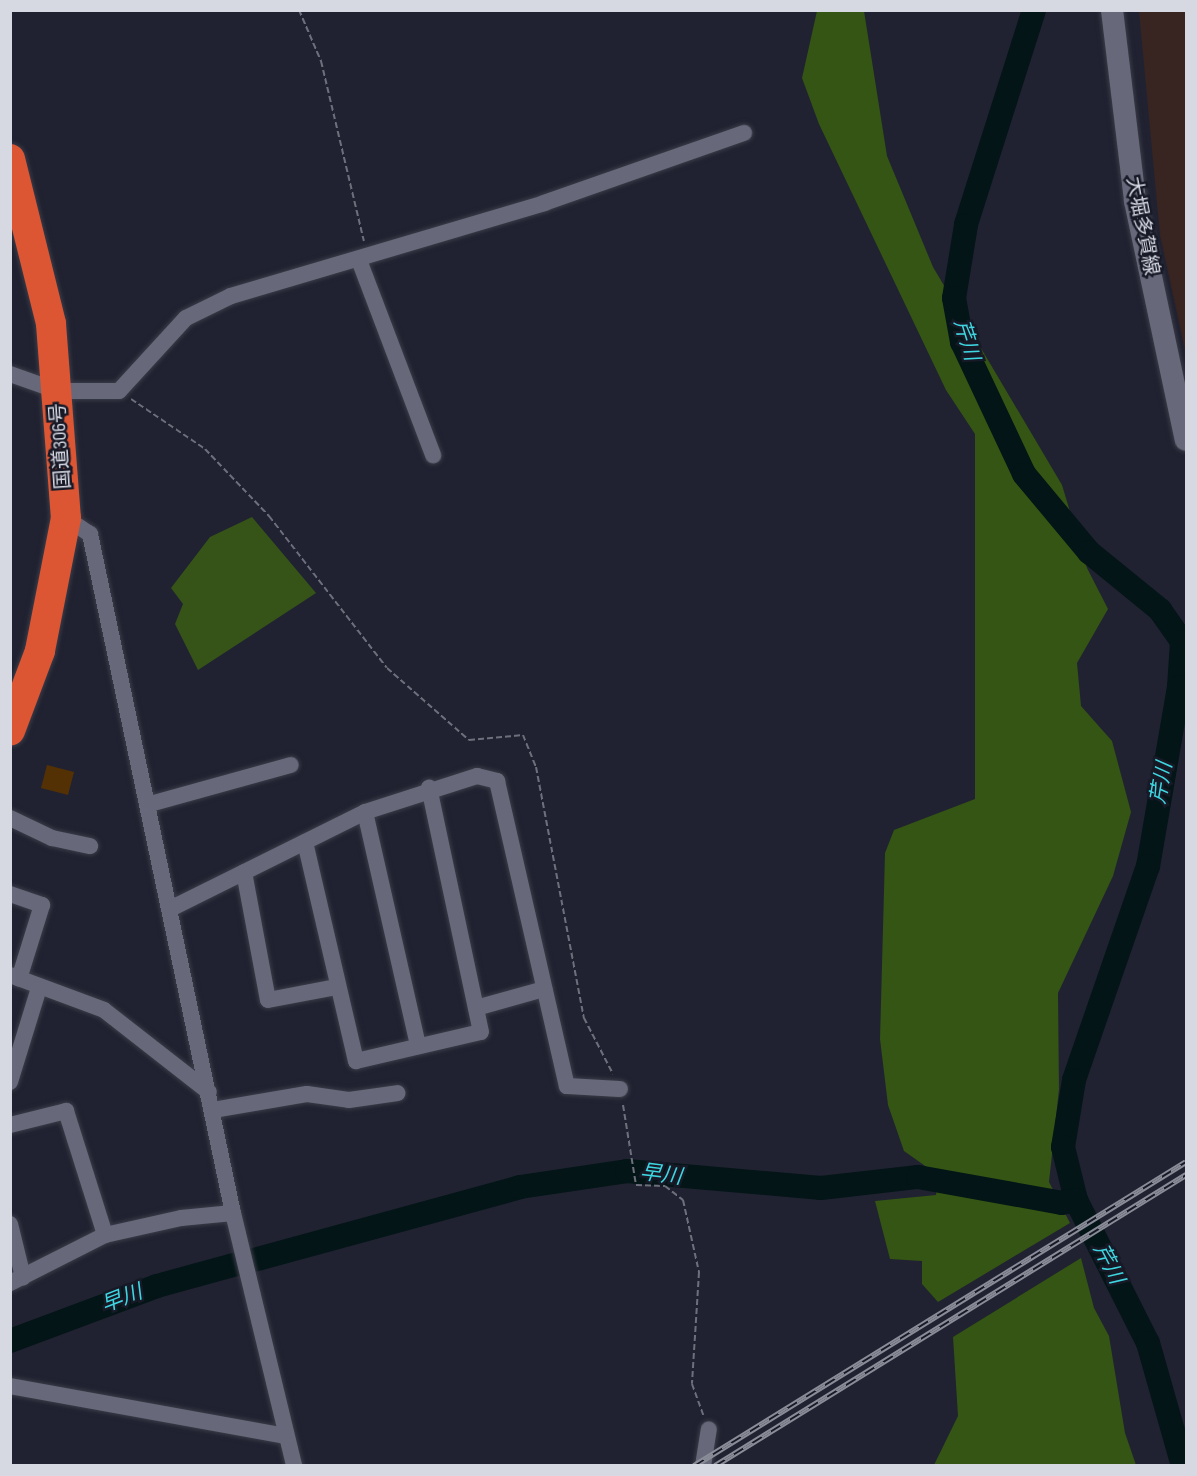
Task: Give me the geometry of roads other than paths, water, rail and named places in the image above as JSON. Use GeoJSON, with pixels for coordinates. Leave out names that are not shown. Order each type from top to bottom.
{"type":"FeatureCollection","features":[{"type":"Feature","properties":{"kind":"highway","name":"国道306号"},"geometry":{"type":"LineString","coordinates":[[10,731],[40,651],[66,518],[51,324],[11,160]]}},
{"type":"Feature","properties":{"kind":"main road","name":"大堀多賀線"},"geometry":{"type":"LineString","coordinates":[[1112,10],[1135,201],[1186,440]]}},
{"type":"Feature","properties":{"kind":"street"},"geometry":{"type":"LineString","coordinates":[[10,374],[57,391],[119,391],[186,318],[231,296],[363,259],[744,133]]}},
{"type":"Feature","properties":{"kind":"street"},"geometry":{"type":"LineString","coordinates":[[363,259],[433,455]]}},
{"type":"Feature","properties":{"kind":"street"},"geometry":{"type":"LineString","coordinates":[[66,518],[90,534],[172,908],[233,1213],[281,1396],[285,1436],[294,1466]]}},
{"type":"Feature","properties":{"kind":"street"},"geometry":{"type":"LineString","coordinates":[[150,804],[291,765]]}},
{"type":"Feature","properties":{"kind":"street"},"geometry":{"type":"LineString","coordinates":[[172,908],[365,812],[429,787],[477,776],[497,782],[567,1086],[620,1089]]}},
{"type":"Feature","properties":{"kind":"street"},"geometry":{"type":"LineString","coordinates":[[305,842],[336,987],[356,1061],[481,1032],[429,787]]}},
{"type":"Feature","properties":{"kind":"street"},"geometry":{"type":"LineString","coordinates":[[365,812],[418,1046]]}},
{"type":"Feature","properties":{"kind":"street"},"geometry":{"type":"LineString","coordinates":[[10,818],[52,838],[90,846]]}},
{"type":"Feature","properties":{"kind":"street"},"geometry":{"type":"LineString","coordinates":[[244,872],[268,1000],[336,987]]}},
{"type":"Feature","properties":{"kind":"street"},"geometry":{"type":"LineString","coordinates":[[10,894],[42,905],[15,977],[39,988],[52,988],[104,1010],[209,1092]]}},
{"type":"Feature","properties":{"kind":"street"},"geometry":{"type":"LineString","coordinates":[[10,1082],[39,988]]}},
{"type":"Feature","properties":{"kind":"street"},"geometry":{"type":"LineString","coordinates":[[476,1008],[544,989]]}},
{"type":"Feature","properties":{"kind":"street"},"geometry":{"type":"LineString","coordinates":[[213,1110],[307,1094],[349,1100],[398,1093]]}},
{"type":"Feature","properties":{"kind":"street"},"geometry":{"type":"LineString","coordinates":[[10,1125],[66,1111],[105,1235]]}},
{"type":"Feature","properties":{"kind":"street"},"geometry":{"type":"LineString","coordinates":[[10,1224],[17,1280],[105,1235],[181,1218],[233,1213]]}},
{"type":"Feature","properties":{"kind":"street"},"geometry":{"type":"LineString","coordinates":[[10,1386],[285,1436]]}},
{"type":"Feature","properties":{"kind":"street"},"geometry":{"type":"LineString","coordinates":[[703,1466],[709,1429]]}},
{"type":"Feature","properties":{"kind":"waterway","name":"芹川"},"geometry":{"type":"LineString","coordinates":[[1034,10],[966,225],[954,298],[962,342],[1024,474],[1089,552],[1160,610],[1182,642],[1179,687],[1148,866],[1074,1080],[1063,1147],[1076,1200],[1148,1343],[1183,1466]]}},
{"type":"Feature","properties":{"kind":"waterway","name":"早川"},"geometry":{"type":"LineString","coordinates":[[254,1260],[520,1187],[627,1171],[821,1188],[918,1177],[1062,1203],[1076,1200]]}},
{"type":"Feature","properties":{"kind":"waterway","name":"早川"},"geometry":{"type":"LineString","coordinates":[[10,1341],[157,1286],[237,1264]]}},
{"type":"Feature","properties":{"kind":"railway"},"geometry":{"type":"LineString","coordinates":[[694,1466],[1186,1162]]}},
{"type":"Feature","properties":{"kind":"railway"},"geometry":{"type":"LineString","coordinates":[[715,1466],[1186,1175]]}}]}
